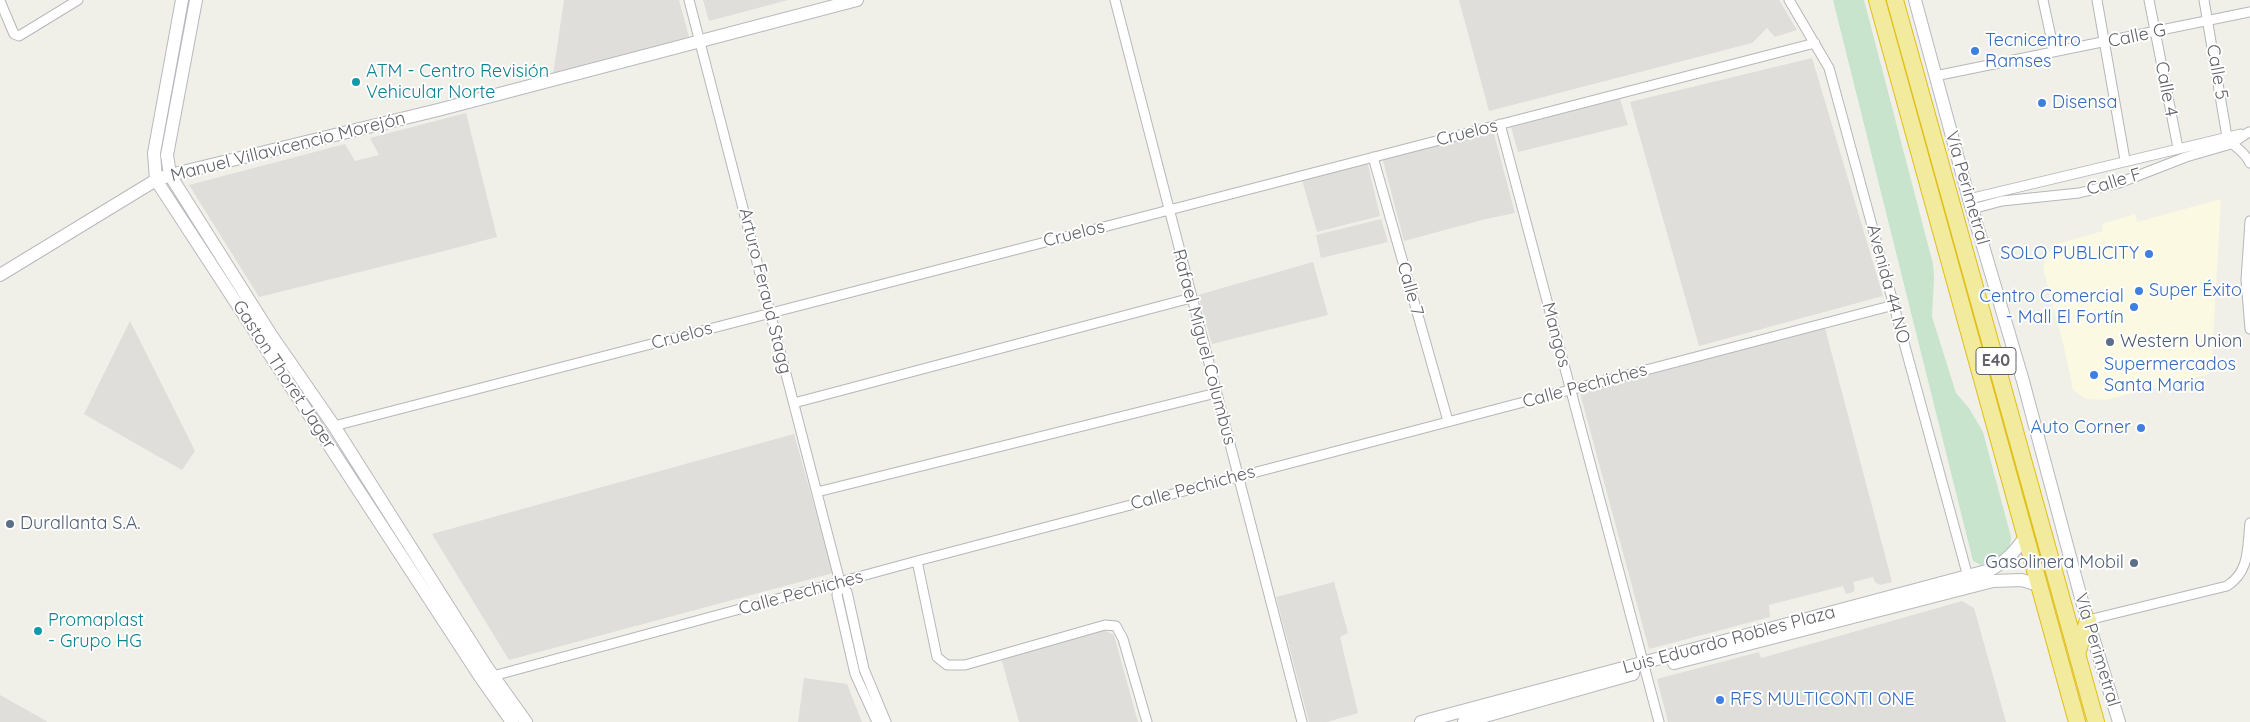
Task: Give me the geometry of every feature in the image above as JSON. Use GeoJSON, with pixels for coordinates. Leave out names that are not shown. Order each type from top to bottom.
{"type":"FeatureCollection","features":[{"type":"Feature","properties":{"kind":"highway","name":"Vía Perimetral"},"geometry":{"type":"LineString","coordinates":[[1877,0],[2077,722]]}},
{"type":"Feature","properties":{"kind":"highway","name":"Vía Perimetral"},"geometry":{"type":"LineString","coordinates":[[1895,0],[2096,722]]}},
{"type":"Feature","properties":{"kind":"highway"},"geometry":{"type":"LineString","coordinates":[[2077,654],[2088,620]]}},
{"type":"Feature","properties":{"kind":"highway"},"geometry":{"type":"LineString","coordinates":[[2068,691],[2072,722]]}},
{"type":"Feature","properties":{"kind":"street"},"geometry":{"type":"LineString","coordinates":[[0,1],[14,34],[19,36],[63,4],[78,0]]}},
{"type":"Feature","properties":{"kind":"street","name":"Gaston Thoret Jager"},"geometry":{"type":"LineString","coordinates":[[182,0],[154,153],[156,180],[479,675],[512,722]]}},
{"type":"Feature","properties":{"kind":"street","name":"Gaston Thoret Jager"},"geometry":{"type":"LineString","coordinates":[[196,0],[167,155],[170,175],[270,335],[334,426],[493,676],[526,722]]}},
{"type":"Feature","properties":{"kind":"street","name":"Arturo Feraud Stagg"},"geometry":{"type":"LineString","coordinates":[[689,0],[738,181],[769,313],[840,582],[848,592],[867,678],[886,722]]}},
{"type":"Feature","properties":{"kind":"street","name":"Manuel Villavicencio Morejón"},"geometry":{"type":"LineString","coordinates":[[0,275],[156,180],[170,175],[431,112],[858,0]]}},
{"type":"Feature","properties":{"kind":"street","name":"Rafael Miguel Columbus"},"geometry":{"type":"LineString","coordinates":[[1114,0],[1302,722]]}},
{"type":"Feature","properties":{"kind":"street","name":"Avenida 44 NO"},"geometry":{"type":"LineString","coordinates":[[1789,0],[1829,68],[1968,577]]}},
{"type":"Feature","properties":{"kind":"street","name":"Vía Perimetral"},"geometry":{"type":"LineString","coordinates":[[1915,0],[1970,204],[2023,381],[2088,620],[2119,722]]}},
{"type":"Feature","properties":{"kind":"street"},"geometry":{"type":"LineString","coordinates":[[2043,0],[2054,51]]}},
{"type":"Feature","properties":{"kind":"street"},"geometry":{"type":"LineString","coordinates":[[2097,0],[2125,160]]}},
{"type":"Feature","properties":{"kind":"street","name":"Calle 4"},"geometry":{"type":"LineString","coordinates":[[2149,0],[2178,148]]}},
{"type":"Feature","properties":{"kind":"street","name":"Calle 5"},"geometry":{"type":"LineString","coordinates":[[2204,0],[2230,140]]}},
{"type":"Feature","properties":{"kind":"street","name":"Calle G"},"geometry":{"type":"LineString","coordinates":[[1935,76],[2054,51],[2105,43],[2250,12]]}},
{"type":"Feature","properties":{"kind":"street","name":"Cruelos"},"geometry":{"type":"LineString","coordinates":[[334,426],[1815,43]]}},
{"type":"Feature","properties":{"kind":"street","name":"Mangos"},"geometry":{"type":"LineString","coordinates":[[1500,124],[1659,722]]}},
{"type":"Feature","properties":{"kind":"street","name":"Calle F"},"geometry":{"type":"LineString","coordinates":[[1970,204],[2079,193],[2120,184],[2250,132]]}},
{"type":"Feature","properties":{"kind":"street"},"geometry":{"type":"LineString","coordinates":[[2230,140],[2244,151],[2250,163]]}},
{"type":"Feature","properties":{"kind":"street","name":"Calle F"},"geometry":{"type":"LineString","coordinates":[[1970,204],[2125,160],[2178,148],[2230,140]]}},
{"type":"Feature","properties":{"kind":"street","name":"Calle 7"},"geometry":{"type":"LineString","coordinates":[[1372,157],[1448,421]]}},
{"type":"Feature","properties":{"kind":"street"},"geometry":{"type":"LineString","coordinates":[[2250,221],[2246,280],[2250,330]]}},
{"type":"Feature","properties":{"kind":"street"},"geometry":{"type":"LineString","coordinates":[[794,403],[1191,298]]}},
{"type":"Feature","properties":{"kind":"street","name":"Calle Pechiches"},"geometry":{"type":"LineString","coordinates":[[493,676],[917,561],[1894,305]]}},
{"type":"Feature","properties":{"kind":"street"},"geometry":{"type":"LineString","coordinates":[[817,492],[1216,393]]}},
{"type":"Feature","properties":{"kind":"street"},"geometry":{"type":"LineString","coordinates":[[2088,620],[2227,586],[2238,579],[2246,566],[2250,522]]}},
{"type":"Feature","properties":{"kind":"street","name":"Luis Eduardo Robles Plaza"},"geometry":{"type":"LineString","coordinates":[[1464,722],[1644,666],[1990,570],[2015,552],[2025,537]]}},
{"type":"Feature","properties":{"kind":"street"},"geometry":{"type":"LineString","coordinates":[[917,561],[937,657],[947,665],[964,665],[1105,625],[1116,626],[1123,639],[1146,722]]}},
{"type":"Feature","properties":{"kind":"street","name":"Luis Eduardo Robles Plaza"},"geometry":{"type":"LineString","coordinates":[[1421,722],[1993,581],[2022,580],[2038,585]]}},
{"type":"Feature","properties":{"kind":"street","name":"Arturo Feraud Stagg"},"geometry":{"type":"LineString","coordinates":[[840,582],[837,595],[855,674],[877,722]]}},
{"type":"Feature","properties":{"kind":"shaded area"},"geometry":{"type":"Polygon","coordinates":[[[564,0],[679,0],[689,37],[553,75],[564,0]]]}},
{"type":"Feature","properties":{"kind":"shaded area"},"geometry":{"type":"Polygon","coordinates":[[[703,0],[788,0],[709,21],[703,0]]]}},
{"type":"Feature","properties":{"kind":"shaded area"},"geometry":{"type":"Polygon","coordinates":[[[1459,0],[1779,0],[1797,30],[1775,37],[1767,28],[1752,43],[1489,111],[1459,0]]]}},
{"type":"Feature","properties":{"kind":"shaded area"},"geometry":{"type":"Polygon","coordinates":[[[1812,58],[1883,296],[1699,346],[1630,102],[1812,58]]]}},
{"type":"Feature","properties":{"kind":"shaded area"},"geometry":{"type":"Polygon","coordinates":[[[1620,99],[1628,125],[1518,152],[1511,127],[1620,99]]]}},
{"type":"Feature","properties":{"kind":"shaded area"},"geometry":{"type":"Polygon","coordinates":[[[466,113],[497,237],[448,250],[259,297],[189,185],[345,144],[355,161],[379,155],[370,138],[466,113]]]}},
{"type":"Feature","properties":{"kind":"shaded area"},"geometry":{"type":"Polygon","coordinates":[[[1493,130],[1515,213],[1404,241],[1382,157],[1493,130]]]}},
{"type":"Feature","properties":{"kind":"shaded area"},"geometry":{"type":"Polygon","coordinates":[[[1367,161],[1380,216],[1317,232],[1302,180],[1367,161]]]}},
{"type":"Feature","properties":{"kind":"shaded area"},"geometry":{"type":"Polygon","coordinates":[[[2221,199],[2211,374],[2105,400],[2086,399],[2073,390],[2064,347],[2043,269],[2047,254],[2057,244],[2103,231],[2102,224],[2135,214],[2137,222],[2221,199]]]}},
{"type":"Feature","properties":{"kind":"shaded area"},"geometry":{"type":"Polygon","coordinates":[[[1381,219],[1388,242],[1321,258],[1316,235],[1381,219]]]}},
{"type":"Feature","properties":{"kind":"shaded area"},"geometry":{"type":"Polygon","coordinates":[[[1313,262],[1328,315],[1212,344],[1198,295],[1313,262]]]}},
{"type":"Feature","properties":{"kind":"shaded area"},"geometry":{"type":"Polygon","coordinates":[[[130,321],[195,451],[182,470],[84,414],[130,321]]]}},
{"type":"Feature","properties":{"kind":"shaded area"},"geometry":{"type":"Polygon","coordinates":[[[1825,328],[1892,582],[1880,585],[1875,582],[1873,577],[1853,582],[1855,589],[1853,592],[1846,594],[1843,586],[1769,605],[1770,617],[1649,649],[1580,393],[1825,328]]]}},
{"type":"Feature","properties":{"kind":"shaded area"},"geometry":{"type":"Polygon","coordinates":[[[794,434],[833,573],[509,660],[432,534],[794,434]]]}},
{"type":"Feature","properties":{"kind":"shaded area"},"geometry":{"type":"Polygon","coordinates":[[[1334,582],[1348,633],[1340,637],[1358,713],[1327,722],[1309,722],[1276,597],[1334,582]]]}},
{"type":"Feature","properties":{"kind":"shaded area"},"geometry":{"type":"Polygon","coordinates":[[[1962,601],[1974,608],[2006,722],[1668,722],[1657,679],[1759,652],[1761,658],[1765,657],[1962,601]]]}},
{"type":"Feature","properties":{"kind":"shaded area"},"geometry":{"type":"Polygon","coordinates":[[[1104,630],[1114,635],[1138,722],[1019,722],[1001,658],[1104,630]]]}},
{"type":"Feature","properties":{"kind":"shaded area"},"geometry":{"type":"Polygon","coordinates":[[[804,678],[847,684],[862,722],[798,722],[804,678]]]}},
{"type":"Feature","properties":{"kind":"shaded area"},"geometry":{"type":"Polygon","coordinates":[[[0,695],[48,722],[0,722],[0,695]]]}},
{"type":"Feature","properties":{"kind":"green space"},"geometry":{"type":"Polygon","coordinates":[[[1833,0],[1864,0],[1933,264],[1932,317],[1956,393],[1969,408],[1983,432],[2011,537],[2008,548],[2002,555],[1981,565],[1973,561],[1833,0]]]}},
{"type":"Feature","properties":{"kind":"place","name":"Tecnicentro Ramses"},"geometry":{"type":"Point","coordinates":[1975,51]}},
{"type":"Feature","properties":{"kind":"place","name":"ATM - Centro Revisión Vehicular Norte"},"geometry":{"type":"Point","coordinates":[356,82]}},
{"type":"Feature","properties":{"kind":"place","name":"Disensa"},"geometry":{"type":"Point","coordinates":[2042,103]}},
{"type":"Feature","properties":{"kind":"place","name":"SOLO PUBLICITY"},"geometry":{"type":"Point","coordinates":[2149,254]}},
{"type":"Feature","properties":{"kind":"place","name":"Super Éxito"},"geometry":{"type":"Point","coordinates":[2139,291]}},
{"type":"Feature","properties":{"kind":"place","name":"Centro Comercial - Mall El Fortín"},"geometry":{"type":"Point","coordinates":[2134,307]}},
{"type":"Feature","properties":{"kind":"place","name":"Western Union"},"geometry":{"type":"Point","coordinates":[2110,342]}},
{"type":"Feature","properties":{"kind":"place","name":"Supermercados Santa Maria"},"geometry":{"type":"Point","coordinates":[2094,375]}},
{"type":"Feature","properties":{"kind":"place","name":"Auto Corner"},"geometry":{"type":"Point","coordinates":[2141,428]}},
{"type":"Feature","properties":{"kind":"place","name":"Durallanta S.A."},"geometry":{"type":"Point","coordinates":[10,524]}},
{"type":"Feature","properties":{"kind":"place","name":"Gasolinera Mobil"},"geometry":{"type":"Point","coordinates":[2134,563]}},
{"type":"Feature","properties":{"kind":"place","name":"Promaplast - Grupo HG"},"geometry":{"type":"Point","coordinates":[38,631]}},
{"type":"Feature","properties":{"kind":"place","name":"RFS MULTICONTI ONE"},"geometry":{"type":"Point","coordinates":[1720,700]}}]}
